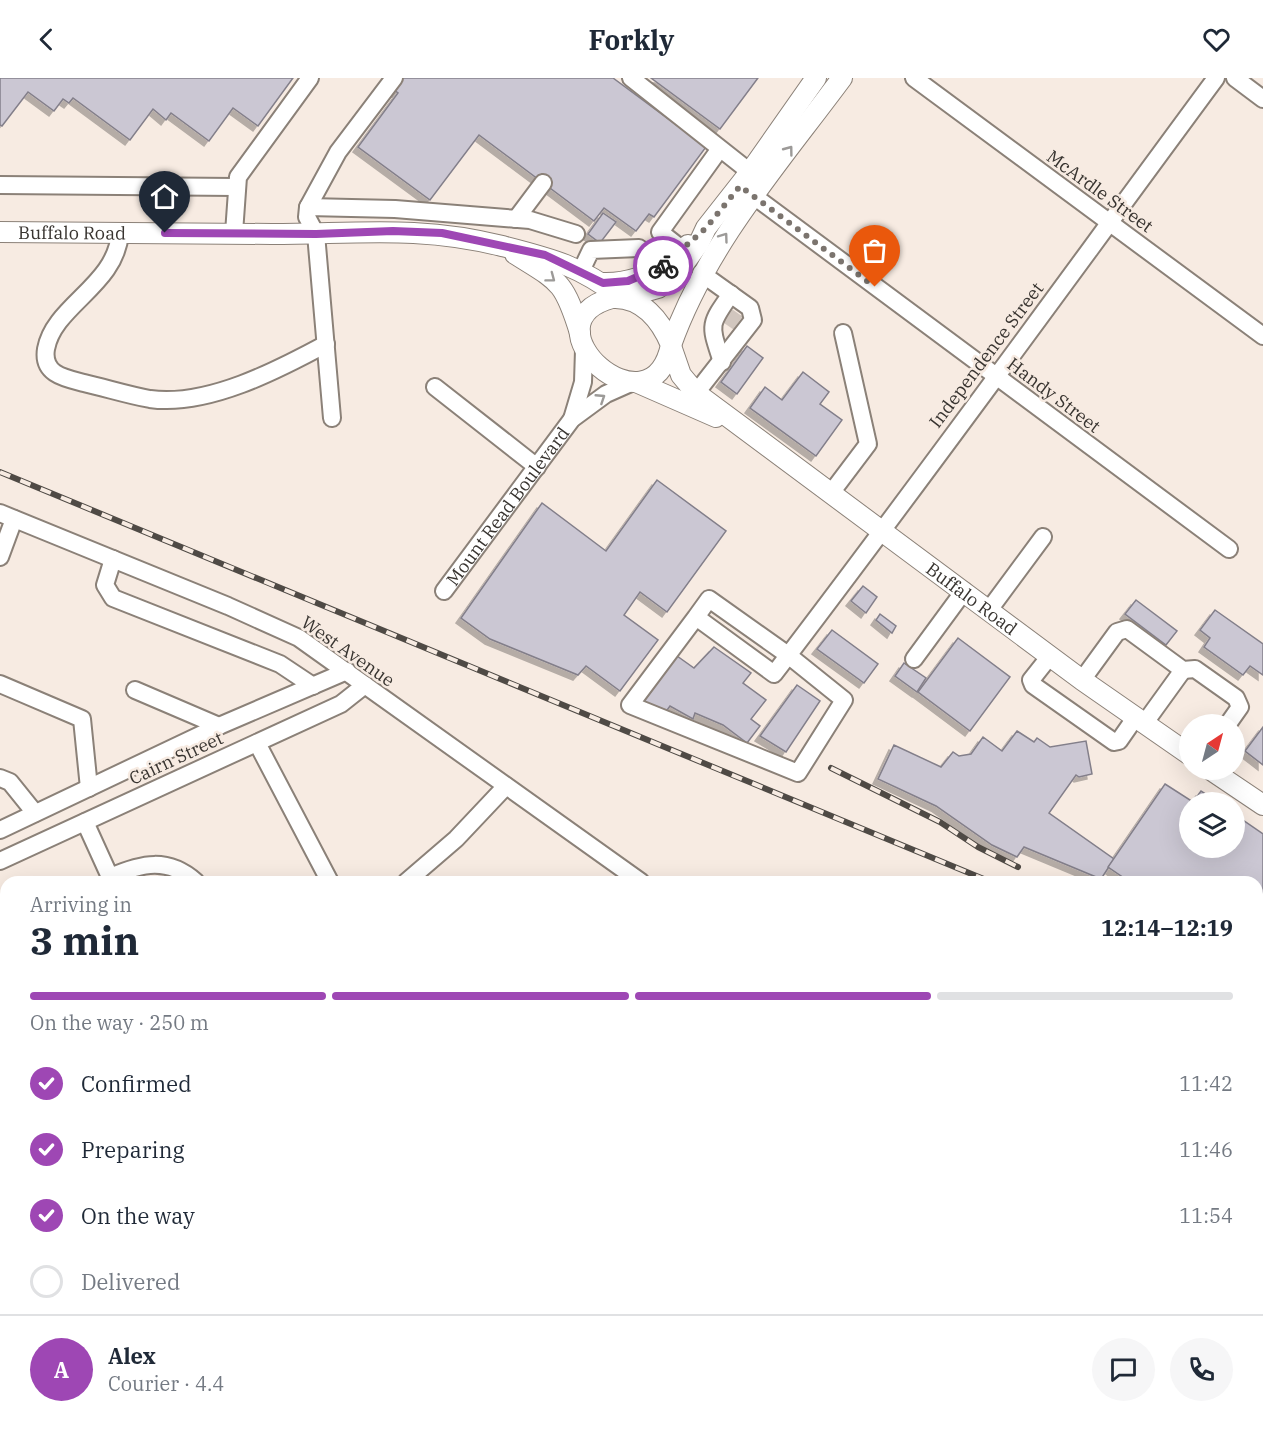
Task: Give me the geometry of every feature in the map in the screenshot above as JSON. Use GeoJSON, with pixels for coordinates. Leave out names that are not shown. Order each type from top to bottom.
{"type":"FeatureCollection","features":[{"type":"Feature","properties":{"kind":"main road"},"geometry":{"type":"LineString","coordinates":[[706,228],[696,249],[675,276],[658,288],[603,301],[590,309],[581,322],[582,342],[606,373],[635,382],[659,371],[701,273],[748,185],[816,78]]}},
{"type":"Feature","properties":{"kind":"main road"},"geometry":{"type":"LineString","coordinates":[[603,283],[628,281],[647,275],[666,264],[683,250],[748,185],[842,78]]}},
{"type":"Feature","properties":{"kind":"main road","name":"Buffalo Road"},"geometry":{"type":"LineString","coordinates":[[0,232],[316,234],[429,232],[466,237],[545,255],[603,283],[622,298]]}},
{"type":"Feature","properties":{"kind":"main road","name":"Buffalo Road"},"geometry":{"type":"LineString","coordinates":[[502,246],[549,275],[565,290],[582,342]]}},
{"type":"Feature","properties":{"kind":"main road"},"geometry":{"type":"LineString","coordinates":[[622,298],[651,313],[658,320],[671,346]]}},
{"type":"Feature","properties":{"kind":"main road","name":"Buffalo Road"},"geometry":{"type":"LineString","coordinates":[[671,346],[681,375],[696,393],[1082,680],[1179,748]]}},
{"type":"Feature","properties":{"kind":"main road","name":"Buffalo Road"},"geometry":{"type":"LineString","coordinates":[[635,382],[756,438]]}},
{"type":"Feature","properties":{"kind":"main road"},"geometry":{"type":"LineString","coordinates":[[1226,780],[1263,805]]}},
{"type":"Feature","properties":{"kind":"street"},"geometry":{"type":"LineString","coordinates":[[234,233],[238,177],[310,78]]}},
{"type":"Feature","properties":{"kind":"street"},"geometry":{"type":"LineString","coordinates":[[332,418],[316,234],[307,217],[308,207],[338,152],[394,78]]}},
{"type":"Feature","properties":{"kind":"street","name":"Handy Street"},"geometry":{"type":"LineString","coordinates":[[631,78],[719,150],[748,185],[995,375],[1229,549]]}},
{"type":"Feature","properties":{"kind":"street","name":"McArdle Street"},"geometry":{"type":"LineString","coordinates":[[914,78],[1263,336]]}},
{"type":"Feature","properties":{"kind":"street","name":"Independence Street"},"geometry":{"type":"LineString","coordinates":[[696,616],[774,674],[1216,78]]}},
{"type":"Feature","properties":{"kind":"street"},"geometry":{"type":"LineString","coordinates":[[1234,78],[1263,99]]}},
{"type":"Feature","properties":{"kind":"street"},"geometry":{"type":"LineString","coordinates":[[683,250],[660,232],[719,150]]}},
{"type":"Feature","properties":{"kind":"street"},"geometry":{"type":"LineString","coordinates":[[516,219],[543,183]]}},
{"type":"Feature","properties":{"kind":"street"},"geometry":{"type":"LineString","coordinates":[[0,185],[236,187]]}},
{"type":"Feature","properties":{"kind":"street"},"geometry":{"type":"LineString","coordinates":[[308,207],[395,209],[530,220],[576,234]]}},
{"type":"Feature","properties":{"kind":"street"},"geometry":{"type":"LineString","coordinates":[[120,232],[118,250],[113,262],[63,318],[47,344],[45,359],[47,367],[60,377],[151,399],[182,398],[250,380],[326,344]]}},
{"type":"Feature","properties":{"kind":"street"},"geometry":{"type":"LineString","coordinates":[[581,271],[591,250],[639,248]]}},
{"type":"Feature","properties":{"kind":"street"},"geometry":{"type":"LineString","coordinates":[[701,273],[750,308],[753,314],[753,320],[732,319],[711,330],[722,362]]}},
{"type":"Feature","properties":{"kind":"street"},"geometry":{"type":"LineString","coordinates":[[696,393],[722,362],[732,319],[731,294]]}},
{"type":"Feature","properties":{"kind":"street"},"geometry":{"type":"LineString","coordinates":[[831,494],[868,444],[843,333]]}},
{"type":"Feature","properties":{"kind":"street"},"geometry":{"type":"LineString","coordinates":[[572,420],[583,382],[582,342]]}},
{"type":"Feature","properties":{"kind":"street"},"geometry":{"type":"LineString","coordinates":[[572,420],[606,394],[635,382]]}},
{"type":"Feature","properties":{"kind":"street"},"geometry":{"type":"LineString","coordinates":[[435,387],[537,466]]}},
{"type":"Feature","properties":{"kind":"street","name":"Mount Read Boulevard"},"geometry":{"type":"LineString","coordinates":[[444,591],[572,420]]}},
{"type":"Feature","properties":{"kind":"street"},"geometry":{"type":"LineString","coordinates":[[0,558],[7,516]]}},
{"type":"Feature","properties":{"kind":"street","name":"West Avenue"},"geometry":{"type":"LineString","coordinates":[[7,516],[290,633],[347,671],[633,876]]}},
{"type":"Feature","properties":{"kind":"street"},"geometry":{"type":"LineString","coordinates":[[989,610],[1043,537]]}},
{"type":"Feature","properties":{"kind":"street"},"geometry":{"type":"LineString","coordinates":[[113,559],[105,585],[113,598],[280,664],[313,686]]}},
{"type":"Feature","properties":{"kind":"street"},"geometry":{"type":"LineString","coordinates":[[914,659],[964,591]]}},
{"type":"Feature","properties":{"kind":"street"},"geometry":{"type":"LineString","coordinates":[[709,599],[788,655],[844,700],[798,772],[630,705],[709,599]]}},
{"type":"Feature","properties":{"kind":"street"},"geometry":{"type":"LineString","coordinates":[[1082,680],[1117,632],[1127,630],[1183,670],[1195,669],[1236,698],[1240,708],[1236,714]]}},
{"type":"Feature","properties":{"kind":"street"},"geometry":{"type":"LineString","coordinates":[[1050,656],[1030,680],[1033,685],[1114,742],[1119,741],[1139,721],[1183,670]]}},
{"type":"Feature","properties":{"kind":"street"},"geometry":{"type":"LineString","coordinates":[[0,830],[219,726],[347,671]]}},
{"type":"Feature","properties":{"kind":"street"},"geometry":{"type":"LineString","coordinates":[[0,684],[82,719],[89,788]]}},
{"type":"Feature","properties":{"kind":"street","name":"Cairn Street"},"geometry":{"type":"LineString","coordinates":[[0,861],[341,704],[365,685]]}},
{"type":"Feature","properties":{"kind":"street"},"geometry":{"type":"LineString","coordinates":[[135,690],[219,726]]}},
{"type":"Feature","properties":{"kind":"street"},"geometry":{"type":"LineString","coordinates":[[257,743],[326,876]]}},
{"type":"Feature","properties":{"kind":"street"},"geometry":{"type":"LineString","coordinates":[[0,778],[10,782],[35,813]]}},
{"type":"Feature","properties":{"kind":"street"},"geometry":{"type":"LineString","coordinates":[[413,876],[456,839],[506,786]]}},
{"type":"Feature","properties":{"kind":"street"},"geometry":{"type":"LineString","coordinates":[[85,822],[110,876]]}},
{"type":"Feature","properties":{"kind":"street"},"geometry":{"type":"LineString","coordinates":[[113,876],[141,865],[161,864],[180,870],[188,876]]}},
{"type":"Feature","properties":{"kind":"building"},"geometry":{"type":"Polygon","coordinates":[[[0,78],[293,78],[258,126],[233,108],[209,141],[171,113],[166,120],[153,109],[130,140],[73,98],[69,103],[63,99],[54,111],[28,92],[2,126],[0,125],[0,78]]]}},
{"type":"Feature","properties":{"kind":"building"},"geometry":{"type":"Polygon","coordinates":[[[396,78],[613,78],[706,147],[654,217],[649,214],[636,231],[604,208],[594,221],[479,135],[430,200],[358,147],[398,93],[390,87],[396,78]]]}},
{"type":"Feature","properties":{"kind":"building"},"geometry":{"type":"Polygon","coordinates":[[[651,78],[758,78],[720,129],[651,78]]]}},
{"type":"Feature","properties":{"kind":"building"},"geometry":{"type":"Polygon","coordinates":[[[603,213],[616,222],[600,243],[588,234],[603,213]]]}},
{"type":"Feature","properties":{"kind":"building"},"geometry":{"type":"Polygon","coordinates":[[[747,346],[763,358],[737,394],[721,382],[747,346]]]}},
{"type":"Feature","properties":{"kind":"building"},"geometry":{"type":"Polygon","coordinates":[[[803,372],[829,392],[820,404],[842,420],[816,456],[750,408],[765,387],[782,400],[803,372]]]}},
{"type":"Feature","properties":{"kind":"building"},"geometry":{"type":"Polygon","coordinates":[[[657,480],[726,531],[667,612],[640,592],[624,615],[658,640],[620,691],[586,666],[578,675],[490,639],[461,618],[542,503],[606,551],[657,480]]]}},
{"type":"Feature","properties":{"kind":"building"},"geometry":{"type":"Polygon","coordinates":[[[863,586],[877,597],[866,613],[851,601],[863,586]]]}},
{"type":"Feature","properties":{"kind":"building"},"geometry":{"type":"Polygon","coordinates":[[[1136,600],[1177,631],[1166,645],[1125,614],[1136,600]]]}},
{"type":"Feature","properties":{"kind":"building"},"geometry":{"type":"Polygon","coordinates":[[[1215,610],[1263,644],[1263,675],[1250,666],[1243,675],[1204,647],[1210,638],[1200,630],[1215,610]]]}},
{"type":"Feature","properties":{"kind":"building"},"geometry":{"type":"Polygon","coordinates":[[[880,614],[896,626],[892,633],[876,620],[880,614]]]}},
{"type":"Feature","properties":{"kind":"building"},"geometry":{"type":"Polygon","coordinates":[[[832,630],[878,664],[864,683],[817,649],[832,630]]]}},
{"type":"Feature","properties":{"kind":"building"},"geometry":{"type":"Polygon","coordinates":[[[958,638],[1010,677],[970,731],[918,692],[958,638]]]}},
{"type":"Feature","properties":{"kind":"building"},"geometry":{"type":"Polygon","coordinates":[[[714,647],[751,673],[743,683],[766,700],[751,719],[760,726],[747,743],[723,725],[695,713],[693,719],[670,706],[665,713],[642,704],[677,656],[694,668],[714,647]]]}},
{"type":"Feature","properties":{"kind":"building"},"geometry":{"type":"Polygon","coordinates":[[[904,663],[926,678],[917,692],[895,676],[904,663]]]}},
{"type":"Feature","properties":{"kind":"building"},"geometry":{"type":"Polygon","coordinates":[[[797,685],[820,701],[786,752],[760,736],[797,685]]]}},
{"type":"Feature","properties":{"kind":"building"},"geometry":{"type":"Polygon","coordinates":[[[1263,727],[1263,765],[1245,751],[1263,727]]]}},
{"type":"Feature","properties":{"kind":"building"},"geometry":{"type":"Polygon","coordinates":[[[1017,731],[1034,742],[1037,738],[1050,747],[1086,741],[1092,774],[1079,777],[1076,775],[1049,813],[1114,859],[1103,876],[1094,876],[1024,847],[1017,857],[992,845],[936,806],[878,779],[894,745],[941,767],[953,752],[959,756],[971,754],[983,737],[1002,751],[1017,731]]]}},
{"type":"Feature","properties":{"kind":"building"},"geometry":{"type":"Polygon","coordinates":[[[1165,784],[1179,793],[1179,858],[1245,858],[1245,822],[1263,834],[1263,876],[1121,876],[1108,867],[1165,784]]]}},
{"type":"Feature","properties":{"kind":"tunnel"},"geometry":{"type":"LineString","coordinates":[[725,314],[738,323]]}},
{"type":"Feature","properties":{"kind":"railway"},"geometry":{"type":"LineString","coordinates":[[0,472],[976,876]]}},
{"type":"Feature","properties":{"kind":"railway"},"geometry":{"type":"LineString","coordinates":[[831,768],[940,822],[978,847],[1018,867]]}},
{"type":"Feature","properties":{"kind":"way so far"},"geometry":{"type":"LineString","coordinates":[[663,266],[675,258],[706,228],[740,186],[875,287]]}},
{"type":"Feature","properties":{"kind":"route"},"geometry":{"type":"LineString","coordinates":[[165,233],[316,234],[413,231],[442,233],[545,255],[603,283],[628,281],[647,275],[663,266]]}}]}
